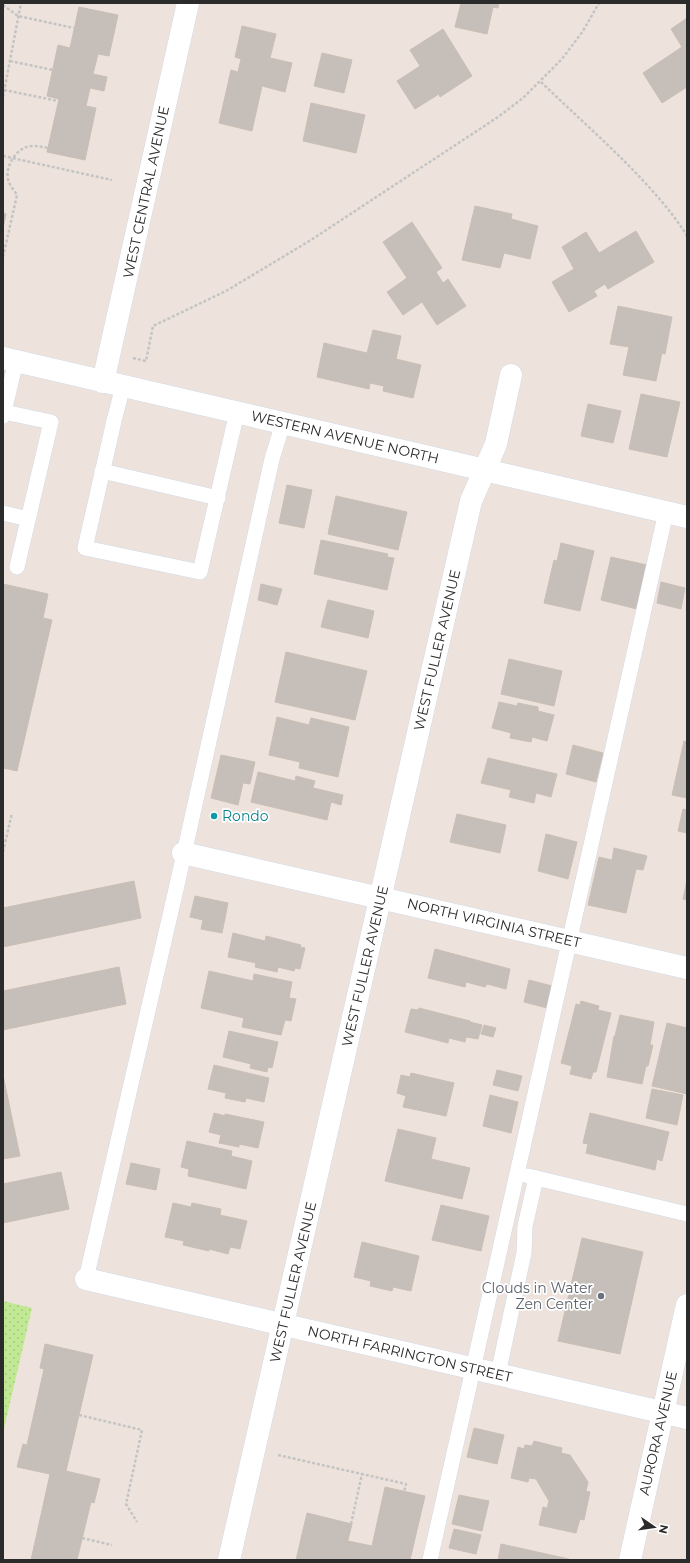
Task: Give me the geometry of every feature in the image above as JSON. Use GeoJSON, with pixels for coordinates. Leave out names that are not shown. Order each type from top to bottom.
{"type":"FeatureCollection","features":[{"type":"Feature","properties":{"kind":"street","name":"WEST CENTRAL AVENUE"},"geometry":{"type":"LineString","coordinates":[[113,384],[188,3]]}},
{"type":"Feature","properties":{"kind":"street","name":"WESTERN AVENUE NORTH"},"geometry":{"type":"LineString","coordinates":[[10,360],[687,517]]}},
{"type":"Feature","properties":{"kind":"street","name":"WEST FULLER AVENUE"},"geometry":{"type":"LineString","coordinates":[[229,1560],[471,501],[496,444],[511,375]]}},
{"type":"Feature","properties":{"kind":"street","name":"NORTH VIRGINIA STREET"},"geometry":{"type":"LineString","coordinates":[[183,852],[687,968]]}},
{"type":"Feature","properties":{"kind":"street","name":"NORTH FARRINGTON STREET"},"geometry":{"type":"LineString","coordinates":[[86,1279],[687,1418]]}},
{"type":"Feature","properties":{"kind":"street","name":"AURORA AVENUE"},"geometry":{"type":"LineString","coordinates":[[630,1560],[687,1305]]}},
{"type":"Feature","properties":{"kind":"lane"},"geometry":{"type":"LineString","coordinates":[[10,360],[4,414],[51,422],[17,567]]}},
{"type":"Feature","properties":{"kind":"lane"},"geometry":{"type":"LineString","coordinates":[[113,384],[102,471],[85,548],[200,572],[237,412]]}},
{"type":"Feature","properties":{"kind":"lane"},"geometry":{"type":"LineString","coordinates":[[86,1279],[270,467],[283,423]]}},
{"type":"Feature","properties":{"kind":"lane"},"geometry":{"type":"LineString","coordinates":[[102,471],[218,498]]}},
{"type":"Feature","properties":{"kind":"lane"},"geometry":{"type":"LineString","coordinates":[[430,1560],[666,512]]}},
{"type":"Feature","properties":{"kind":"lane"},"geometry":{"type":"LineString","coordinates":[[3,513],[28,519]]}},
{"type":"Feature","properties":{"kind":"lane"},"geometry":{"type":"LineString","coordinates":[[517,1174],[687,1214]]}},
{"type":"Feature","properties":{"kind":"lane"},"geometry":{"type":"LineString","coordinates":[[498,1374],[524,1253],[525,1226],[536,1178]]}},
{"type":"Feature","properties":{"kind":"path"},"geometry":{"type":"LineString","coordinates":[[3,97],[21,3]]}},
{"type":"Feature","properties":{"kind":"path"},"geometry":{"type":"LineString","coordinates":[[146,361],[154,326],[226,291],[311,240],[492,121],[523,98],[562,59],[583,31],[599,3]]}},
{"type":"Feature","properties":{"kind":"path"},"geometry":{"type":"LineString","coordinates":[[3,5],[18,16],[74,28]]}},
{"type":"Feature","properties":{"kind":"path"},"geometry":{"type":"LineString","coordinates":[[10,61],[53,70]]}},
{"type":"Feature","properties":{"kind":"path"},"geometry":{"type":"LineString","coordinates":[[540,81],[618,155],[646,184],[667,207],[687,236]]}},
{"type":"Feature","properties":{"kind":"path"},"geometry":{"type":"LineString","coordinates":[[4,90],[58,101]]}},
{"type":"Feature","properties":{"kind":"path"},"geometry":{"type":"LineString","coordinates":[[3,258],[17,195],[7,177],[9,164],[13,158],[27,147],[32,146],[48,148]]}},
{"type":"Feature","properties":{"kind":"path"},"geometry":{"type":"LineString","coordinates":[[3,156],[112,180]]}},
{"type":"Feature","properties":{"kind":"path"},"geometry":{"type":"LineString","coordinates":[[3,852],[12,813]]}},
{"type":"Feature","properties":{"kind":"path"},"geometry":{"type":"LineString","coordinates":[[79,1415],[142,1430],[126,1504],[136,1522]]}},
{"type":"Feature","properties":{"kind":"path"},"geometry":{"type":"LineString","coordinates":[[254,1450],[406,1484],[404,1492]]}},
{"type":"Feature","properties":{"kind":"path"},"geometry":{"type":"LineString","coordinates":[[350,1524],[362,1474]]}},
{"type":"Feature","properties":{"kind":"path"},"geometry":{"type":"LineString","coordinates":[[82,1538],[112,1545]]}},
{"type":"Feature","properties":{"kind":"green space"},"geometry":{"type":"Polygon","coordinates":[[[3,1301],[32,1308],[3,1433],[3,1301]]]}},
{"type":"Feature","properties":{"kind":"building"},"geometry":{"type":"Polygon","coordinates":[[[461,3],[499,3],[498,8],[493,7],[487,34],[455,27],[461,3]]]}},
{"type":"Feature","properties":{"kind":"building"},"geometry":{"type":"Polygon","coordinates":[[[79,7],[118,15],[109,56],[98,54],[93,74],[107,77],[104,91],[90,88],[86,106],[96,108],[85,160],[47,152],[59,99],[47,96],[58,45],[70,48],[79,7]]]}},
{"type":"Feature","properties":{"kind":"building"},"geometry":{"type":"Polygon","coordinates":[[[687,18],[687,87],[662,103],[643,73],[682,47],[671,29],[687,18]]]}},
{"type":"Feature","properties":{"kind":"building"},"geometry":{"type":"Polygon","coordinates":[[[242,26],[276,34],[270,58],[292,63],[285,92],[262,86],[252,131],[219,123],[231,70],[238,72],[241,59],[235,57],[242,26]]]}},
{"type":"Feature","properties":{"kind":"building"},"geometry":{"type":"Polygon","coordinates":[[[443,29],[472,76],[440,97],[439,94],[415,109],[397,81],[420,66],[410,50],[443,29]]]}},
{"type":"Feature","properties":{"kind":"building"},"geometry":{"type":"Polygon","coordinates":[[[322,53],[352,60],[344,93],[314,86],[322,53]]]}},
{"type":"Feature","properties":{"kind":"building"},"geometry":{"type":"Polygon","coordinates":[[[311,103],[365,115],[356,153],[303,141],[311,103]]]}},
{"type":"Feature","properties":{"kind":"building"},"geometry":{"type":"Polygon","coordinates":[[[475,206],[512,214],[511,219],[538,226],[530,259],[504,253],[500,268],[462,260],[475,206]]]}},
{"type":"Feature","properties":{"kind":"building"},"geometry":{"type":"Polygon","coordinates":[[[3,213],[6,214],[3,228],[3,213]]]}},
{"type":"Feature","properties":{"kind":"building"},"geometry":{"type":"Polygon","coordinates":[[[412,222],[442,268],[436,272],[443,283],[448,279],[466,306],[437,325],[422,302],[403,315],[387,292],[407,278],[383,242],[412,222]]]}},
{"type":"Feature","properties":{"kind":"building"},"geometry":{"type":"Polygon","coordinates":[[[636,231],[654,262],[608,289],[605,284],[594,291],[597,296],[569,312],[552,282],[574,269],[562,247],[586,232],[599,253],[636,231]]]}},
{"type":"Feature","properties":{"kind":"building"},"geometry":{"type":"Polygon","coordinates":[[[618,306],[672,317],[665,354],[662,353],[656,381],[623,375],[629,347],[610,344],[618,306]]]}},
{"type":"Feature","properties":{"kind":"building"},"geometry":{"type":"Polygon","coordinates":[[[373,330],[401,336],[396,359],[421,365],[413,398],[383,391],[384,386],[370,383],[369,389],[317,377],[324,343],[367,353],[373,330]]]}},
{"type":"Feature","properties":{"kind":"building"},"geometry":{"type":"Polygon","coordinates":[[[641,394],[680,402],[667,457],[629,449],[641,394]]]}},
{"type":"Feature","properties":{"kind":"building"},"geometry":{"type":"Polygon","coordinates":[[[588,404],[621,411],[613,443],[581,436],[588,404]]]}},
{"type":"Feature","properties":{"kind":"building"},"geometry":{"type":"Polygon","coordinates":[[[287,485],[312,490],[304,528],[279,523],[287,485]]]}},
{"type":"Feature","properties":{"kind":"building"},"geometry":{"type":"Polygon","coordinates":[[[336,496],[407,512],[398,550],[328,534],[336,496]]]}},
{"type":"Feature","properties":{"kind":"building"},"geometry":{"type":"Polygon","coordinates":[[[321,540],[388,554],[387,557],[394,558],[387,590],[314,574],[321,540]]]}},
{"type":"Feature","properties":{"kind":"building"},"geometry":{"type":"Polygon","coordinates":[[[561,543],[594,551],[580,611],[544,603],[554,560],[557,561],[561,543]]]}},
{"type":"Feature","properties":{"kind":"building"},"geometry":{"type":"Polygon","coordinates":[[[611,557],[647,565],[637,609],[601,600],[611,557]]]}},
{"type":"Feature","properties":{"kind":"building"},"geometry":{"type":"Polygon","coordinates":[[[661,582],[685,588],[681,609],[657,603],[661,582]]]}},
{"type":"Feature","properties":{"kind":"building"},"geometry":{"type":"Polygon","coordinates":[[[3,584],[48,594],[43,618],[52,620],[17,771],[3,768],[3,584]]]}},
{"type":"Feature","properties":{"kind":"building"},"geometry":{"type":"Polygon","coordinates":[[[261,584],[282,589],[277,605],[258,600],[261,584]]]}},
{"type":"Feature","properties":{"kind":"building"},"geometry":{"type":"Polygon","coordinates":[[[328,600],[374,611],[368,638],[321,627],[328,600]]]}},
{"type":"Feature","properties":{"kind":"building"},"geometry":{"type":"Polygon","coordinates":[[[286,652],[367,671],[355,720],[275,702],[286,652]]]}},
{"type":"Feature","properties":{"kind":"building"},"geometry":{"type":"Polygon","coordinates":[[[509,659],[562,671],[554,706],[501,694],[509,659]]]}},
{"type":"Feature","properties":{"kind":"building"},"geometry":{"type":"Polygon","coordinates":[[[499,702],[517,706],[518,703],[538,707],[538,711],[554,715],[547,741],[532,737],[531,742],[510,738],[511,733],[492,728],[499,702]]]}},
{"type":"Feature","properties":{"kind":"building"},"geometry":{"type":"Polygon","coordinates":[[[277,717],[309,725],[311,718],[349,727],[338,777],[299,768],[300,762],[269,755],[277,717]]]}},
{"type":"Feature","properties":{"kind":"building"},"geometry":{"type":"Polygon","coordinates":[[[684,741],[687,742],[687,798],[672,795],[684,741]]]}},
{"type":"Feature","properties":{"kind":"building"},"geometry":{"type":"Polygon","coordinates":[[[573,745],[603,753],[596,782],[566,774],[573,745]]]}},
{"type":"Feature","properties":{"kind":"building"},"geometry":{"type":"Polygon","coordinates":[[[221,755],[255,762],[250,784],[243,783],[238,805],[211,798],[221,755]]]}},
{"type":"Feature","properties":{"kind":"building"},"geometry":{"type":"Polygon","coordinates":[[[488,758],[557,774],[551,797],[536,793],[534,803],[509,797],[511,790],[481,783],[488,758]]]}},
{"type":"Feature","properties":{"kind":"building"},"geometry":{"type":"Polygon","coordinates":[[[258,772],[295,781],[296,776],[315,781],[313,788],[343,795],[341,805],[331,802],[327,820],[251,802],[258,772]]]}},
{"type":"Feature","properties":{"kind":"building"},"geometry":{"type":"Polygon","coordinates":[[[683,809],[687,810],[687,833],[678,831],[683,809]]]}},
{"type":"Feature","properties":{"kind":"building"},"geometry":{"type":"Polygon","coordinates":[[[457,814],[506,825],[500,853],[450,842],[457,814]]]}},
{"type":"Feature","properties":{"kind":"building"},"geometry":{"type":"Polygon","coordinates":[[[546,834],[577,842],[568,879],[538,871],[546,834]]]}},
{"type":"Feature","properties":{"kind":"building"},"geometry":{"type":"Polygon","coordinates":[[[614,848],[647,856],[643,870],[636,869],[626,913],[588,905],[599,857],[612,860],[614,848]]]}},
{"type":"Feature","properties":{"kind":"building"},"geometry":{"type":"Polygon","coordinates":[[[687,880],[687,900],[683,899],[687,880]]]}},
{"type":"Feature","properties":{"kind":"building"},"geometry":{"type":"Polygon","coordinates":[[[134,881],[141,918],[3,947],[3,908],[134,881]]]}},
{"type":"Feature","properties":{"kind":"building"},"geometry":{"type":"Polygon","coordinates":[[[195,896],[228,903],[222,933],[201,929],[203,920],[190,917],[195,896]]]}},
{"type":"Feature","properties":{"kind":"building"},"geometry":{"type":"Polygon","coordinates":[[[233,933],[265,941],[266,936],[301,945],[300,947],[305,948],[300,969],[295,968],[294,971],[278,967],[277,972],[255,967],[256,963],[228,957],[233,933]]]}},
{"type":"Feature","properties":{"kind":"building"},"geometry":{"type":"Polygon","coordinates":[[[435,949],[510,969],[506,989],[487,984],[485,987],[466,982],[465,987],[428,978],[435,949]]]}},
{"type":"Feature","properties":{"kind":"building"},"geometry":{"type":"Polygon","coordinates":[[[119,967],[126,1004],[3,1030],[3,991],[119,967]]]}},
{"type":"Feature","properties":{"kind":"building"},"geometry":{"type":"Polygon","coordinates":[[[209,971],[253,981],[254,974],[292,982],[289,998],[296,999],[291,1021],[285,1020],[281,1035],[242,1027],[244,1018],[201,1008],[209,971]]]}},
{"type":"Feature","properties":{"kind":"building"},"geometry":{"type":"Polygon","coordinates":[[[529,980],[552,986],[547,1008],[524,1002],[529,980]]]}},
{"type":"Feature","properties":{"kind":"building"},"geometry":{"type":"Polygon","coordinates":[[[581,1001],[599,1006],[598,1010],[611,1013],[596,1072],[593,1072],[591,1079],[570,1074],[572,1066],[561,1063],[576,1004],[580,1005],[581,1001]]]}},
{"type":"Feature","properties":{"kind":"building"},"geometry":{"type":"Polygon","coordinates":[[[419,1008],[482,1025],[478,1039],[466,1037],[465,1042],[449,1038],[448,1043],[405,1032],[411,1009],[418,1010],[419,1008]]]}},
{"type":"Feature","properties":{"kind":"building"},"geometry":{"type":"Polygon","coordinates":[[[620,1015],[654,1022],[650,1045],[653,1045],[642,1084],[607,1077],[614,1036],[620,1015]]]}},
{"type":"Feature","properties":{"kind":"building"},"geometry":{"type":"Polygon","coordinates":[[[667,1023],[687,1028],[687,1094],[652,1086],[667,1023]]]}},
{"type":"Feature","properties":{"kind":"building"},"geometry":{"type":"Polygon","coordinates":[[[484,1025],[496,1028],[493,1037],[481,1034],[484,1025]]]}},
{"type":"Feature","properties":{"kind":"building"},"geometry":{"type":"Polygon","coordinates":[[[229,1031],[278,1042],[272,1068],[268,1067],[267,1072],[250,1068],[251,1064],[223,1057],[229,1031]]]}},
{"type":"Feature","properties":{"kind":"building"},"geometry":{"type":"Polygon","coordinates":[[[214,1065],[269,1078],[264,1102],[246,1098],[245,1102],[225,1098],[226,1093],[208,1089],[214,1065]]]}},
{"type":"Feature","properties":{"kind":"building"},"geometry":{"type":"Polygon","coordinates":[[[497,1070],[522,1076],[518,1091],[493,1085],[497,1070]]]}},
{"type":"Feature","properties":{"kind":"building"},"geometry":{"type":"Polygon","coordinates":[[[411,1073],[454,1083],[446,1116],[403,1107],[406,1096],[397,1093],[401,1075],[410,1077],[411,1073]]]}},
{"type":"Feature","properties":{"kind":"building"},"geometry":{"type":"Polygon","coordinates":[[[3,1075],[20,1156],[3,1159],[3,1075]]]}},
{"type":"Feature","properties":{"kind":"building"},"geometry":{"type":"Polygon","coordinates":[[[652,1089],[683,1095],[677,1125],[646,1118],[652,1089]]]}},
{"type":"Feature","properties":{"kind":"building"},"geometry":{"type":"Polygon","coordinates":[[[490,1095],[518,1102],[511,1133],[483,1126],[490,1095]]]}},
{"type":"Feature","properties":{"kind":"building"},"geometry":{"type":"Polygon","coordinates":[[[214,1113],[264,1122],[258,1148],[239,1144],[239,1147],[219,1143],[221,1135],[209,1132],[214,1113]]]}},
{"type":"Feature","properties":{"kind":"building"},"geometry":{"type":"Polygon","coordinates":[[[590,1113],[669,1132],[662,1161],[657,1159],[655,1170],[586,1153],[588,1144],[583,1143],[590,1113]]]}},
{"type":"Feature","properties":{"kind":"building"},"geometry":{"type":"Polygon","coordinates":[[[398,1129],[436,1138],[431,1159],[470,1168],[462,1199],[385,1181],[398,1129]]]}},
{"type":"Feature","properties":{"kind":"building"},"geometry":{"type":"Polygon","coordinates":[[[187,1141],[232,1151],[231,1156],[252,1161],[246,1189],[188,1176],[189,1169],[181,1167],[187,1141]]]}},
{"type":"Feature","properties":{"kind":"building"},"geometry":{"type":"Polygon","coordinates":[[[131,1163],[160,1169],[156,1190],[126,1184],[131,1163]]]}},
{"type":"Feature","properties":{"kind":"building"},"geometry":{"type":"Polygon","coordinates":[[[61,1172],[69,1209],[3,1223],[3,1184],[61,1172]]]}},
{"type":"Feature","properties":{"kind":"building"},"geometry":{"type":"Polygon","coordinates":[[[173,1203],[191,1207],[192,1203],[221,1209],[220,1215],[247,1221],[240,1249],[230,1247],[228,1254],[209,1249],[209,1251],[183,1245],[184,1241],[165,1237],[173,1203]]]}},
{"type":"Feature","properties":{"kind":"building"},"geometry":{"type":"Polygon","coordinates":[[[441,1205],[489,1216],[481,1251],[432,1240],[441,1205]]]}},
{"type":"Feature","properties":{"kind":"building","name":"Clouds in Water Zen Center"},"geometry":{"type":"Polygon","coordinates":[[[582,1238],[643,1252],[620,1354],[558,1341],[582,1238]]]}},
{"type":"Feature","properties":{"kind":"building"},"geometry":{"type":"Polygon","coordinates":[[[362,1242],[419,1256],[411,1291],[393,1287],[392,1291],[370,1286],[371,1281],[354,1277],[362,1242]]]}},
{"type":"Feature","properties":{"kind":"building"},"geometry":{"type":"Polygon","coordinates":[[[45,1344],[93,1355],[66,1471],[100,1479],[94,1503],[91,1502],[77,1560],[31,1560],[50,1474],[17,1467],[23,1444],[27,1445],[44,1369],[40,1368],[45,1344]]]}},
{"type":"Feature","properties":{"kind":"building"},"geometry":{"type":"Polygon","coordinates":[[[474,1428],[504,1435],[497,1464],[467,1457],[474,1428]]]}},
{"type":"Feature","properties":{"kind":"building"},"geometry":{"type":"Polygon","coordinates":[[[534,1441],[562,1448],[561,1453],[570,1455],[588,1482],[586,1491],[590,1492],[584,1520],[580,1519],[576,1533],[539,1525],[543,1507],[547,1508],[549,1501],[536,1479],[529,1478],[528,1482],[511,1478],[518,1447],[524,1449],[525,1445],[532,1446],[534,1441]]]}},
{"type":"Feature","properties":{"kind":"building"},"geometry":{"type":"Polygon","coordinates":[[[385,1487],[425,1496],[410,1560],[343,1560],[348,1541],[372,1546],[385,1487]]]}},
{"type":"Feature","properties":{"kind":"building"},"geometry":{"type":"Polygon","coordinates":[[[459,1495],[489,1501],[482,1531],[452,1524],[459,1495]]]}},
{"type":"Feature","properties":{"kind":"building"},"geometry":{"type":"Polygon","coordinates":[[[307,1513],[352,1524],[343,1560],[296,1560],[307,1513]]]}},
{"type":"Feature","properties":{"kind":"building"},"geometry":{"type":"Polygon","coordinates":[[[454,1529],[481,1535],[476,1554],[449,1548],[454,1529]]]}},
{"type":"Feature","properties":{"kind":"building"},"geometry":{"type":"Polygon","coordinates":[[[501,1544],[569,1559],[569,1560],[498,1560],[501,1544]]]}},
{"type":"Feature","properties":{"kind":"place","name":"Rondo"},"geometry":{"type":"Point","coordinates":[214,816]}},
{"type":"Feature","properties":{"kind":"place","name":"Clouds in Water Zen Center"},"geometry":{"type":"Point","coordinates":[601,1296]}}]}
